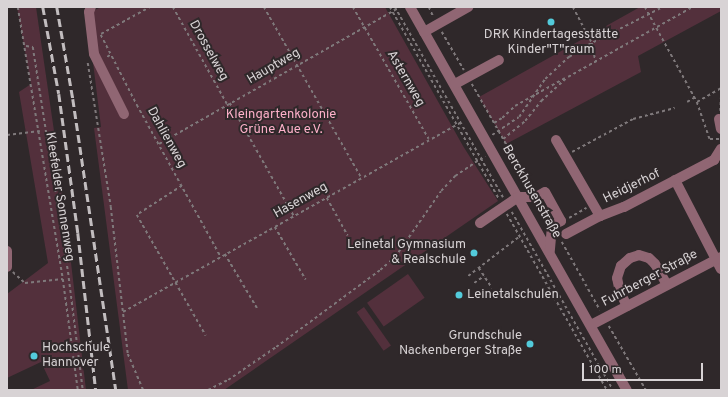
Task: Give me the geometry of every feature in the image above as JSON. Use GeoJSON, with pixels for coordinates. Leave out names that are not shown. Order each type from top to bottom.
{"type":"FeatureCollection","features":[{"type":"Feature","properties":{"kind":"street"},"geometry":{"type":"LineString","coordinates":[[91,7],[89,12],[94,54],[124,114]]}},
{"type":"Feature","properties":{"kind":"street","name":"Berckhusenstraße"},"geometry":{"type":"LineString","coordinates":[[411,7],[492,152],[550,251],[627,390]]}},
{"type":"Feature","properties":{"kind":"street"},"geometry":{"type":"LineString","coordinates":[[424,32],[468,7]]}},
{"type":"Feature","properties":{"kind":"street"},"geometry":{"type":"LineString","coordinates":[[455,84],[499,60]]}},
{"type":"Feature","properties":{"kind":"street"},"geometry":{"type":"LineString","coordinates":[[556,140],[600,216]]}},
{"type":"Feature","properties":{"kind":"street","name":"Heidjerhof"},"geometry":{"type":"LineString","coordinates":[[566,234],[600,216],[624,207],[714,160],[721,149]]}},
{"type":"Feature","properties":{"kind":"street","name":"Heidjerhof"},"geometry":{"type":"LineString","coordinates":[[675,180],[718,258],[721,269]]}},
{"type":"Feature","properties":{"kind":"street"},"geometry":{"type":"LineString","coordinates":[[480,223],[518,197],[536,197],[544,192],[561,221],[552,226],[550,251]]}},
{"type":"Feature","properties":{"kind":"street"},"geometry":{"type":"LineString","coordinates":[[7,251],[7,267]]}},
{"type":"Feature","properties":{"kind":"street"},"geometry":{"type":"LineString","coordinates":[[627,306],[620,292],[617,278],[621,266],[630,258],[640,255],[649,258],[655,264],[666,285]]}},
{"type":"Feature","properties":{"kind":"street","name":"Fuhrberger Straße"},"geometry":{"type":"LineString","coordinates":[[591,325],[718,258]]}},
{"type":"Feature","properties":{"kind":"path","name":"Kleefelder Sonnenweg"},"geometry":{"type":"LineString","coordinates":[[18,7],[40,131],[63,279],[78,390]]}},
{"type":"Feature","properties":{"kind":"path"},"geometry":{"type":"LineString","coordinates":[[100,34],[150,7]]}},
{"type":"Feature","properties":{"kind":"path","name":"Drosselweg"},"geometry":{"type":"LineString","coordinates":[[173,7],[294,216]]}},
{"type":"Feature","properties":{"kind":"path"},"geometry":{"type":"LineString","coordinates":[[264,7],[362,178]]}},
{"type":"Feature","properties":{"kind":"path","name":"Asternweg"},"geometry":{"type":"LineString","coordinates":[[353,7],[429,140]]}},
{"type":"Feature","properties":{"kind":"path","name":"Hauptweg"},"geometry":{"type":"LineString","coordinates":[[158,144],[400,7]]}},
{"type":"Feature","properties":{"kind":"path"},"geometry":{"type":"LineString","coordinates":[[573,7],[592,43],[596,63]]}},
{"type":"Feature","properties":{"kind":"path"},"geometry":{"type":"LineString","coordinates":[[645,7],[697,102],[710,139],[721,139]]}},
{"type":"Feature","properties":{"kind":"path"},"geometry":{"type":"LineString","coordinates":[[485,139],[519,117],[545,79],[569,57],[592,43],[663,7]]}},
{"type":"Feature","properties":{"kind":"path"},"geometry":{"type":"LineString","coordinates":[[494,123],[515,106],[596,63],[692,7]]}},
{"type":"Feature","properties":{"kind":"path","name":"Dahlienweg"},"geometry":{"type":"LineString","coordinates":[[98,30],[158,144],[221,257]]}},
{"type":"Feature","properties":{"kind":"path"},"geometry":{"type":"LineString","coordinates":[[26,46],[33,47],[69,278],[83,390]]}},
{"type":"Feature","properties":{"kind":"path"},"geometry":{"type":"LineString","coordinates":[[107,57],[111,54]]}},
{"type":"Feature","properties":{"kind":"path"},"geometry":{"type":"LineString","coordinates":[[87,58],[110,207],[128,354],[143,390]]}},
{"type":"Feature","properties":{"kind":"path"},"geometry":{"type":"LineString","coordinates":[[503,139],[525,120],[542,101],[568,77]]}},
{"type":"Feature","properties":{"kind":"path"},"geometry":{"type":"LineString","coordinates":[[697,102],[721,88]]}},
{"type":"Feature","properties":{"kind":"path"},"geometry":{"type":"LineString","coordinates":[[720,124],[721,91]]}},
{"type":"Feature","properties":{"kind":"path"},"geometry":{"type":"LineString","coordinates":[[686,102],[694,98]]}},
{"type":"Feature","properties":{"kind":"path"},"geometry":{"type":"LineString","coordinates":[[566,156],[633,119],[675,108]]}},
{"type":"Feature","properties":{"kind":"path","name":"Hasenweg"},"geometry":{"type":"LineString","coordinates":[[123,312],[461,122]]}},
{"type":"Feature","properties":{"kind":"path"},"geometry":{"type":"LineString","coordinates":[[7,135],[40,131]]}},
{"type":"Feature","properties":{"kind":"path"},"geometry":{"type":"LineString","coordinates":[[208,390],[228,380],[276,347],[380,270],[395,257],[441,191],[456,176],[492,152]]}},
{"type":"Feature","properties":{"kind":"path"},"geometry":{"type":"LineString","coordinates":[[182,186],[137,215],[206,336]]}},
{"type":"Feature","properties":{"kind":"path"},"geometry":{"type":"LineString","coordinates":[[327,198],[348,236]]}},
{"type":"Feature","properties":{"kind":"path"},"geometry":{"type":"LineString","coordinates":[[561,221],[593,205]]}},
{"type":"Feature","properties":{"kind":"path"},"geometry":{"type":"LineString","coordinates":[[275,227],[306,280]]}},
{"type":"Feature","properties":{"kind":"path"},"geometry":{"type":"LineString","coordinates":[[468,276],[520,236]]}},
{"type":"Feature","properties":{"kind":"path"},"geometry":{"type":"LineString","coordinates":[[226,254],[257,308]]}},
{"type":"Feature","properties":{"kind":"path"},"geometry":{"type":"LineString","coordinates":[[7,267],[25,283],[63,279]]}},
{"type":"Feature","properties":{"kind":"path"},"geometry":{"type":"LineString","coordinates":[[479,268],[492,288]]}},
{"type":"Feature","properties":{"kind":"path"},"geometry":{"type":"LineString","coordinates":[[474,284],[484,276]]}},
{"type":"Feature","properties":{"kind":"green space"},"geometry":{"type":"Polygon","coordinates":[[[17,7],[36,7],[62,186],[86,390],[31,390],[50,381],[41,362],[7,378],[7,294],[48,263],[19,92],[31,84],[17,7]]]}},
{"type":"Feature","properties":{"kind":"green space","name":"Kleingartenkolonie Grüne Aue e.V."},"geometry":{"type":"Polygon","coordinates":[[[101,7],[385,7],[463,146],[498,201],[224,390],[128,390],[94,128],[101,127],[87,14],[101,7]]]}},
{"type":"Feature","properties":{"kind":"green space"},"geometry":{"type":"Polygon","coordinates":[[[640,7],[721,7],[721,11],[638,56],[641,72],[506,144],[479,97],[640,7]]]}},
{"type":"Feature","properties":{"kind":"green space"},"geometry":{"type":"Polygon","coordinates":[[[408,274],[425,298],[384,326],[367,303],[408,274]]]}},
{"type":"Feature","properties":{"kind":"green space"},"geometry":{"type":"Polygon","coordinates":[[[364,307],[391,346],[384,351],[357,312],[364,307]]]}},
{"type":"Feature","properties":{"kind":"railway"},"geometry":{"type":"LineString","coordinates":[[43,7],[59,94],[78,233],[96,390]]}},
{"type":"Feature","properties":{"kind":"railway"},"geometry":{"type":"LineString","coordinates":[[57,7],[73,99],[116,390]]}},
{"type":"Feature","properties":{"kind":"place","name":"DRK Kindertagesstätte Kinder\"T\"raum"},"geometry":{"type":"Point","coordinates":[551,22]}},
{"type":"Feature","properties":{"kind":"place","name":"Leinetal Gymnasium & Realschule"},"geometry":{"type":"Point","coordinates":[474,253]}},
{"type":"Feature","properties":{"kind":"place","name":"Leinetalschulen"},"geometry":{"type":"Point","coordinates":[459,295]}},
{"type":"Feature","properties":{"kind":"place","name":"Grundschule Nackenberger Straße"},"geometry":{"type":"Point","coordinates":[530,344]}},
{"type":"Feature","properties":{"kind":"place","name":"Hochschule Hannover"},"geometry":{"type":"Point","coordinates":[34,356]}}]}
